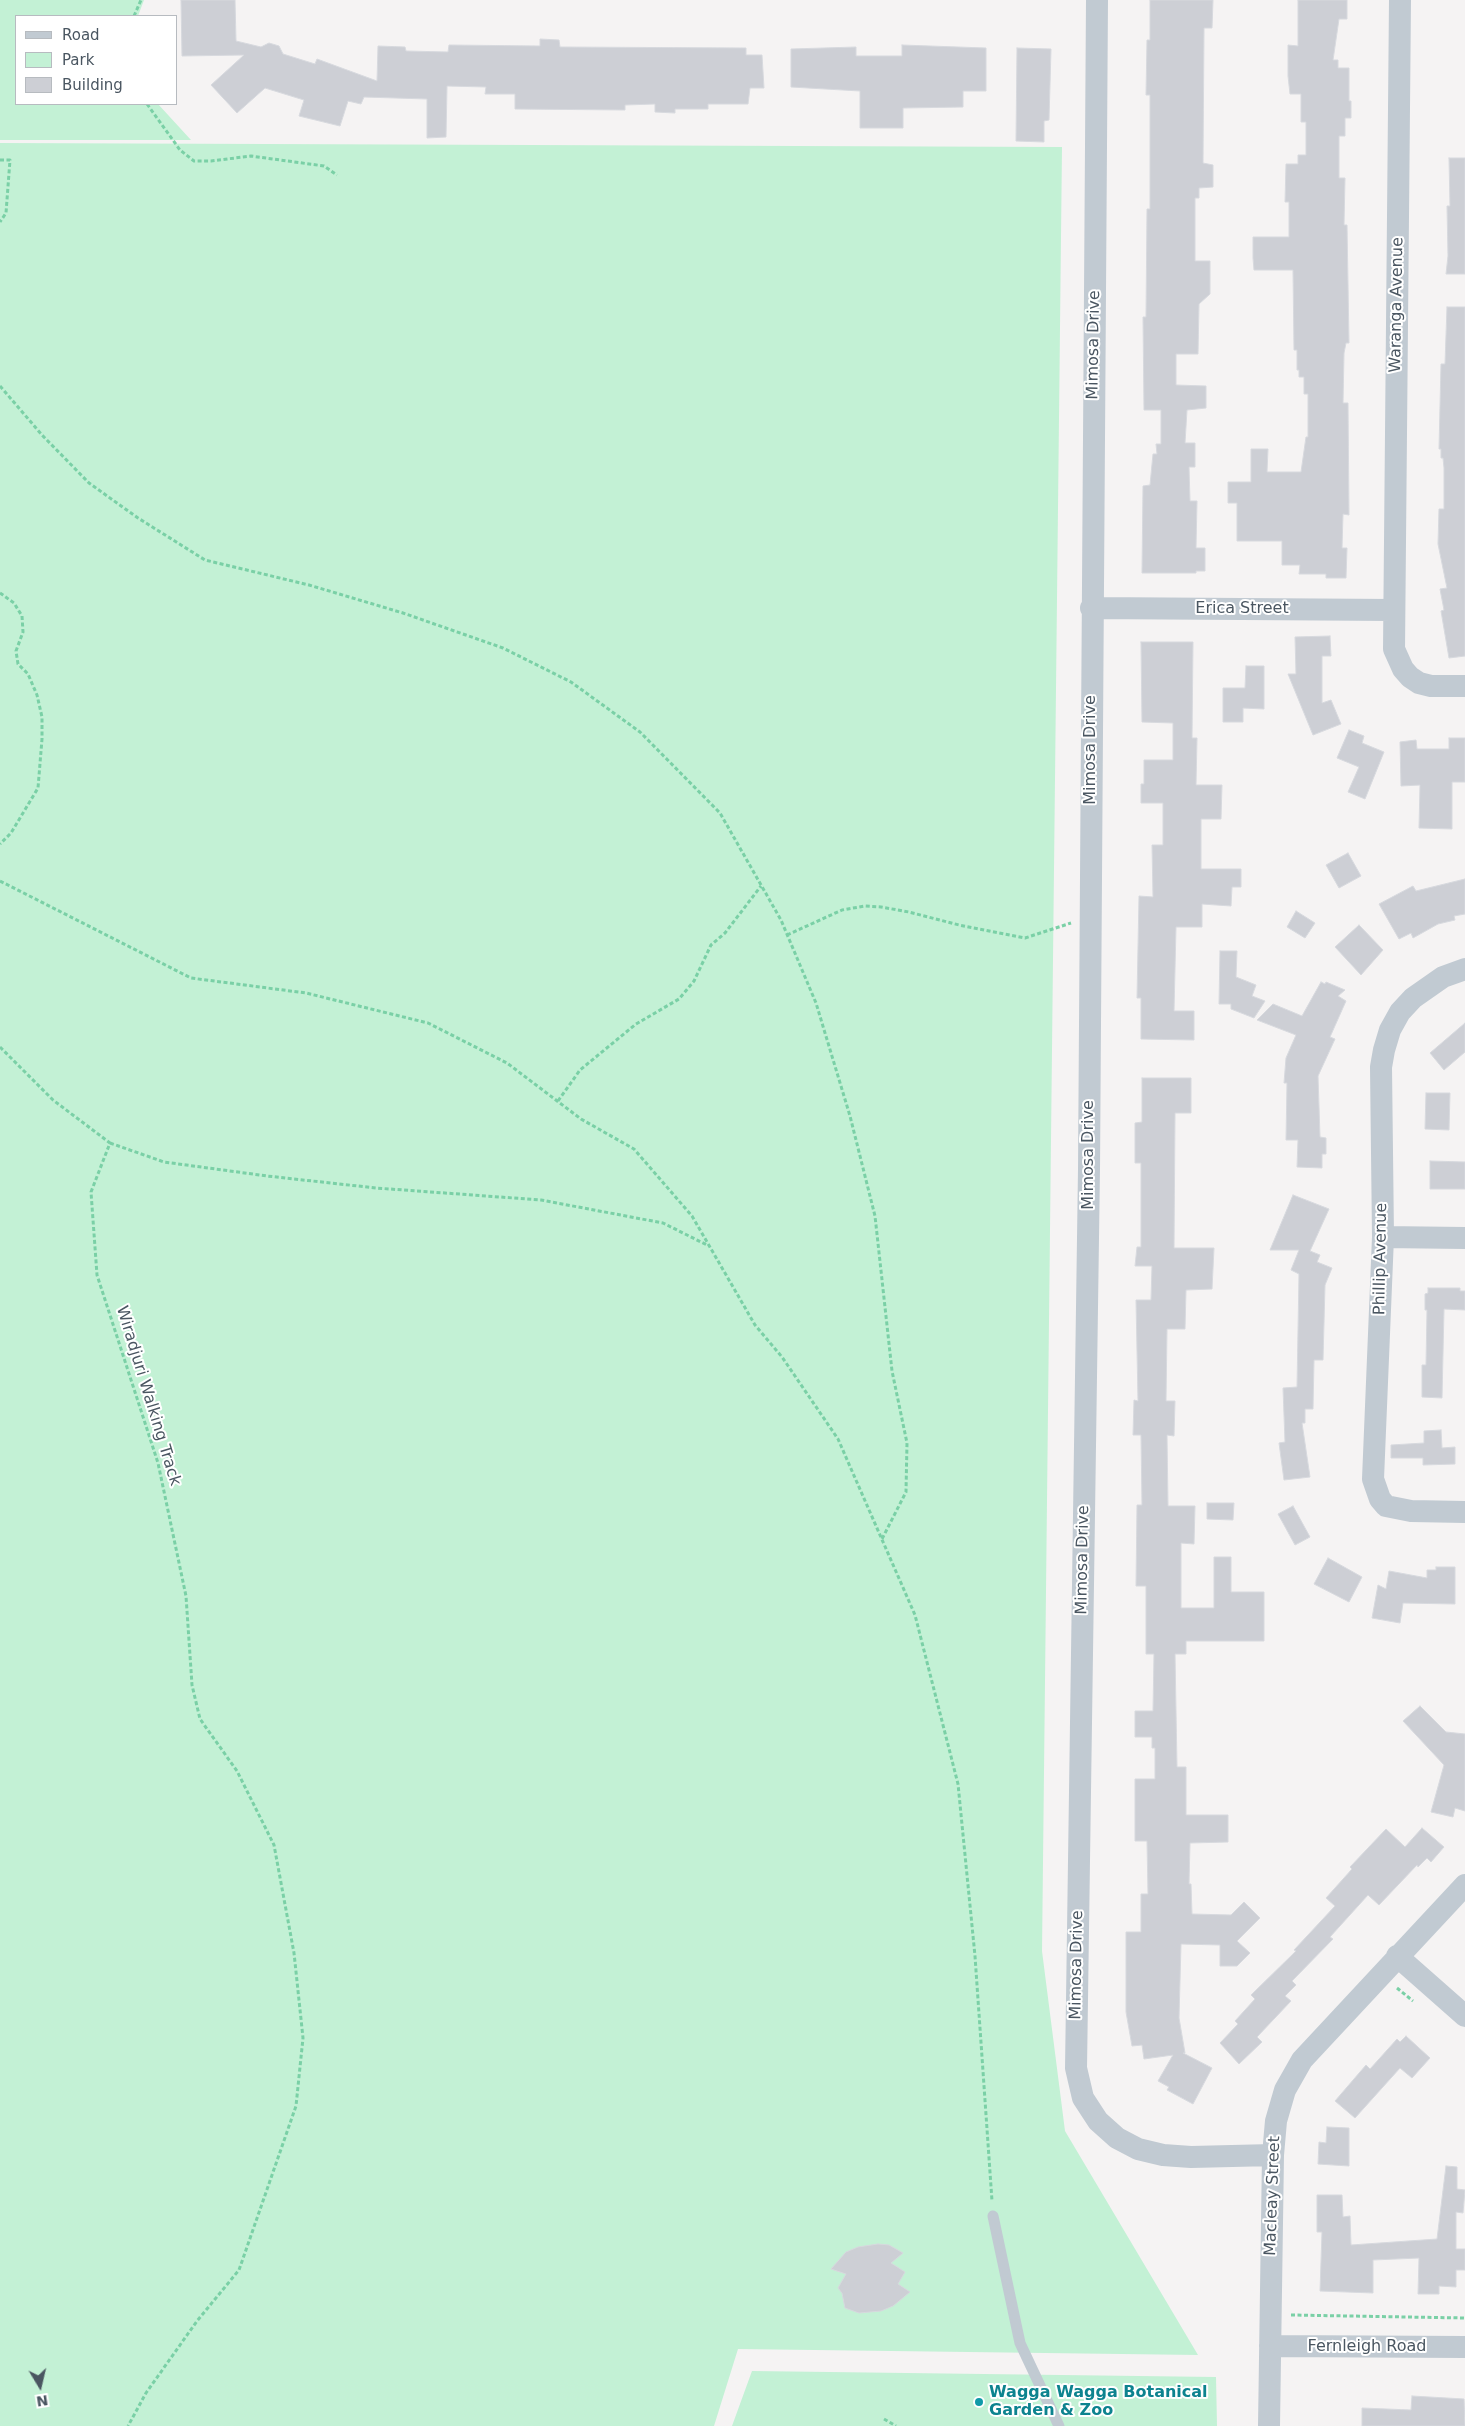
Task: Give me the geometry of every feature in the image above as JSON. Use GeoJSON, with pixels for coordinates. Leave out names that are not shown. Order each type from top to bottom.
{"type":"FeatureCollection","features":[{"type":"Feature","properties":{"kind":"street","name":"Mimosa Drive"},"geometry":{"type":"LineString","coordinates":[[1097,0],[1091,608],[1089,1169],[1076,2068],[1083,2098],[1098,2122],[1117,2138],[1138,2149],[1163,2155],[1191,2157],[1272,2155]]}},
{"type":"Feature","properties":{"kind":"street","name":"Waranga Avenue"},"geometry":{"type":"LineString","coordinates":[[1400,0],[1394,649],[1396,658],[1410,677],[1430,686],[1465,686]]}},
{"type":"Feature","properties":{"kind":"street","name":"Erica Street"},"geometry":{"type":"LineString","coordinates":[[1091,608],[1394,610]]}},
{"type":"Feature","properties":{"kind":"street","name":"Phillip Avenue"},"geometry":{"type":"LineString","coordinates":[[1465,969],[1443,976],[1413,998],[1400,1012],[1390,1030],[1381,1067],[1383,1236],[1373,1479],[1376,1490],[1386,1506],[1396,1509],[1465,1512]]}},
{"type":"Feature","properties":{"kind":"street"},"geometry":{"type":"LineString","coordinates":[[1383,1236],[1465,1238]]}},
{"type":"Feature","properties":{"kind":"street","name":"Macleay Street"},"geometry":{"type":"LineString","coordinates":[[1269,2426],[1272,2155],[1276,2121],[1285,2090],[1302,2060],[1465,1885]]}},
{"type":"Feature","properties":{"kind":"street"},"geometry":{"type":"LineString","coordinates":[[1397,1956],[1465,2016]]}},
{"type":"Feature","properties":{"kind":"street","name":"Fernleigh Road"},"geometry":{"type":"LineString","coordinates":[[1270,2346],[1465,2347]]}},
{"type":"Feature","properties":{"kind":"lane"},"geometry":{"type":"LineString","coordinates":[[993,2216],[1020,2344],[1059,2426]]}},
{"type":"Feature","properties":{"kind":"path"},"geometry":{"type":"LineString","coordinates":[[134,15],[141,0]]}},
{"type":"Feature","properties":{"kind":"path"},"geometry":{"type":"LineString","coordinates":[[148,105],[180,150],[194,161],[251,156],[324,166],[337,175]]}},
{"type":"Feature","properties":{"kind":"path"},"geometry":{"type":"LineString","coordinates":[[0,160],[10,160],[6,213],[0,222]]}},
{"type":"Feature","properties":{"kind":"path"},"geometry":{"type":"LineString","coordinates":[[0,386],[42,435],[89,483],[138,518],[205,560],[309,585],[403,613],[503,648],[572,682],[640,732],[720,813],[787,935],[816,1003],[850,1116],[875,1216],[892,1371],[907,1443],[906,1492],[882,1539]]}},
{"type":"Feature","properties":{"kind":"path"},"geometry":{"type":"LineString","coordinates":[[0,593],[14,603],[22,616],[23,632],[16,651],[18,664],[28,674],[37,695],[42,717],[38,788],[11,833],[0,844]]}},
{"type":"Feature","properties":{"kind":"path"},"geometry":{"type":"LineString","coordinates":[[0,881],[191,978],[306,993],[428,1023],[508,1063],[581,1119],[634,1149],[692,1216],[755,1325],[782,1357],[838,1440],[915,1615],[958,1784],[975,1956],[993,2216]]}},
{"type":"Feature","properties":{"kind":"path"},"geometry":{"type":"LineString","coordinates":[[558,1101],[580,1070],[636,1024],[679,999],[694,982],[711,945],[725,933],[761,886]]}},
{"type":"Feature","properties":{"kind":"path"},"geometry":{"type":"LineString","coordinates":[[787,935],[842,910],[865,906],[899,910],[959,925],[1025,938],[1090,916]]}},
{"type":"Feature","properties":{"kind":"path"},"geometry":{"type":"LineString","coordinates":[[0,1047],[53,1100],[110,1143],[164,1162],[376,1188],[541,1200],[663,1223],[708,1246]]}},
{"type":"Feature","properties":{"kind":"path","name":"Wiradjuri Walking Track"},"geometry":{"type":"LineString","coordinates":[[110,1143],[91,1192],[97,1275],[158,1463],[186,1596],[192,1685],[200,1718],[238,1772],[274,1844],[294,1953],[303,2038],[296,2106],[239,2270],[180,2345],[146,2393],[128,2426]]}},
{"type":"Feature","properties":{"kind":"path"},"geometry":{"type":"LineString","coordinates":[[1291,2306],[1291,2316],[1465,2318]]}},
{"type":"Feature","properties":{"kind":"path"},"geometry":{"type":"LineString","coordinates":[[884,2419],[896,2426]]}},
{"type":"Feature","properties":{"kind":"green space"},"geometry":{"type":"Polygon","coordinates":[[[0,0],[144,0],[138,15],[15,15],[15,105],[159,105],[191,140],[0,140],[0,0]]]}},
{"type":"Feature","properties":{"kind":"green space"},"geometry":{"type":"Polygon","coordinates":[[[0,143],[1062,147],[1042,1951],[1065,2131],[1198,2355],[738,2349],[714,2426],[0,2426],[0,143]]]}},
{"type":"Feature","properties":{"kind":"green space","name":"Wagga Wagga Botanical Garden & Zoo"},"geometry":{"type":"Polygon","coordinates":[[[752,2371],[1216,2377],[1217,2426],[732,2426],[752,2371]]]}},
{"type":"Feature","properties":{"kind":"building"},"geometry":{"type":"Polygon","coordinates":[[[181,0],[235,0],[236,41],[261,47],[269,43],[279,46],[283,54],[315,64],[317,59],[377,81],[378,46],[405,47],[406,51],[448,52],[449,45],[540,46],[540,39],[559,40],[560,47],[746,48],[746,55],[762,55],[764,88],[750,88],[748,104],[708,104],[708,109],[675,109],[675,113],[655,112],[655,104],[625,105],[625,110],[515,109],[515,94],[485,94],[486,87],[447,86],[446,137],[427,138],[427,99],[364,97],[361,104],[348,101],[340,126],[299,116],[304,100],[265,88],[237,113],[211,85],[244,55],[182,56],[181,0]]]}},
{"type":"Feature","properties":{"kind":"building"},"geometry":{"type":"Polygon","coordinates":[[[1150,0],[1213,0],[1212,28],[1204,28],[1203,163],[1213,165],[1213,187],[1199,188],[1199,198],[1195,198],[1195,261],[1210,261],[1210,294],[1199,304],[1198,354],[1176,354],[1176,385],[1206,386],[1206,408],[1187,410],[1185,443],[1195,443],[1195,467],[1189,467],[1190,501],[1197,501],[1196,548],[1205,548],[1205,571],[1196,571],[1196,573],[1142,573],[1143,486],[1150,485],[1153,454],[1157,454],[1156,444],[1161,444],[1161,410],[1144,410],[1143,317],[1146,317],[1147,209],[1150,209],[1150,95],[1146,95],[1147,40],[1150,40],[1150,0]]]}},
{"type":"Feature","properties":{"kind":"building"},"geometry":{"type":"Polygon","coordinates":[[[1298,0],[1347,0],[1347,19],[1339,19],[1333,60],[1338,60],[1338,68],[1349,68],[1349,101],[1351,101],[1351,118],[1345,118],[1345,136],[1339,136],[1339,178],[1345,178],[1344,225],[1347,225],[1349,343],[1346,343],[1344,353],[1343,403],[1348,403],[1349,515],[1343,514],[1342,548],[1347,548],[1346,578],[1326,578],[1326,574],[1299,574],[1300,565],[1282,565],[1282,541],[1237,541],[1237,503],[1228,503],[1228,482],[1251,482],[1251,449],[1268,449],[1267,472],[1301,472],[1306,437],[1308,437],[1308,394],[1304,394],[1304,377],[1299,377],[1297,350],[1294,350],[1293,270],[1254,270],[1253,258],[1253,237],[1289,237],[1289,202],[1285,202],[1286,164],[1298,164],[1298,155],[1306,155],[1306,122],[1301,122],[1301,94],[1290,94],[1288,76],[1288,45],[1298,46],[1298,0]]]}},
{"type":"Feature","properties":{"kind":"building"},"geometry":{"type":"Polygon","coordinates":[[[902,45],[986,48],[986,91],[963,91],[963,107],[903,108],[903,128],[860,128],[860,91],[791,87],[791,49],[856,47],[856,56],[902,56],[902,45]]]}},
{"type":"Feature","properties":{"kind":"building"},"geometry":{"type":"Polygon","coordinates":[[[1017,48],[1051,49],[1049,120],[1044,121],[1044,142],[1016,141],[1017,48]]]}},
{"type":"Feature","properties":{"kind":"building"},"geometry":{"type":"Polygon","coordinates":[[[1449,158],[1465,158],[1465,274],[1446,274],[1448,256],[1447,206],[1450,206],[1449,158]]]}},
{"type":"Feature","properties":{"kind":"building"},"geometry":{"type":"Polygon","coordinates":[[[1447,307],[1465,307],[1465,656],[1449,658],[1441,611],[1444,610],[1440,589],[1447,588],[1438,544],[1439,509],[1444,509],[1444,468],[1441,449],[1439,449],[1441,364],[1445,364],[1447,307]]]}},
{"type":"Feature","properties":{"kind":"building"},"geometry":{"type":"Polygon","coordinates":[[[1330,636],[1331,656],[1322,656],[1322,703],[1331,700],[1341,724],[1313,735],[1288,674],[1296,674],[1295,637],[1330,636]]]}},
{"type":"Feature","properties":{"kind":"building"},"geometry":{"type":"Polygon","coordinates":[[[1141,642],[1193,642],[1192,738],[1197,738],[1196,785],[1222,785],[1221,819],[1201,819],[1201,869],[1241,869],[1241,887],[1232,887],[1231,906],[1202,904],[1202,927],[1176,927],[1174,1011],[1194,1011],[1194,1040],[1141,1039],[1141,998],[1137,998],[1139,896],[1153,897],[1152,845],[1163,845],[1163,803],[1141,803],[1141,784],[1144,784],[1144,760],[1173,760],[1173,723],[1142,722],[1141,642]]]}},
{"type":"Feature","properties":{"kind":"building"},"geometry":{"type":"Polygon","coordinates":[[[1246,666],[1264,666],[1264,709],[1243,708],[1243,722],[1223,722],[1223,688],[1245,688],[1246,666]]]}},
{"type":"Feature","properties":{"kind":"building"},"geometry":{"type":"Polygon","coordinates":[[[1349,730],[1364,736],[1362,743],[1384,752],[1365,799],[1348,792],[1359,767],[1337,758],[1349,730]]]}},
{"type":"Feature","properties":{"kind":"building"},"geometry":{"type":"Polygon","coordinates":[[[1449,738],[1465,738],[1465,782],[1452,782],[1452,829],[1419,828],[1420,785],[1401,786],[1400,742],[1416,740],[1417,749],[1449,749],[1449,738]]]}},
{"type":"Feature","properties":{"kind":"building"},"geometry":{"type":"Polygon","coordinates":[[[1348,853],[1361,876],[1339,888],[1326,865],[1348,853]]]}},
{"type":"Feature","properties":{"kind":"building"},"geometry":{"type":"Polygon","coordinates":[[[1465,879],[1465,914],[1454,916],[1455,920],[1438,924],[1413,938],[1411,933],[1399,939],[1379,904],[1413,886],[1416,891],[1465,879]]]}},
{"type":"Feature","properties":{"kind":"building"},"geometry":{"type":"Polygon","coordinates":[[[1296,911],[1315,923],[1305,938],[1287,927],[1296,911]]]}},
{"type":"Feature","properties":{"kind":"building"},"geometry":{"type":"Polygon","coordinates":[[[1359,925],[1383,950],[1361,975],[1335,947],[1359,925]]]}},
{"type":"Feature","properties":{"kind":"building"},"geometry":{"type":"Polygon","coordinates":[[[1220,951],[1237,951],[1236,977],[1256,985],[1252,996],[1265,1001],[1254,1018],[1231,1009],[1231,1004],[1219,1004],[1220,951]]]}},
{"type":"Feature","properties":{"kind":"building"},"geometry":{"type":"Polygon","coordinates":[[[1321,982],[1325,984],[1326,982],[1345,990],[1338,996],[1346,1001],[1330,1037],[1335,1039],[1318,1076],[1320,1137],[1326,1138],[1326,1154],[1322,1154],[1322,1168],[1297,1167],[1298,1140],[1286,1140],[1287,1083],[1284,1083],[1286,1058],[1296,1035],[1257,1020],[1273,1004],[1302,1016],[1321,982]]]}},
{"type":"Feature","properties":{"kind":"building"},"geometry":{"type":"Polygon","coordinates":[[[1465,1023],[1465,1052],[1444,1070],[1430,1053],[1465,1023]]]}},
{"type":"Feature","properties":{"kind":"building"},"geometry":{"type":"Polygon","coordinates":[[[1142,1078],[1191,1078],[1191,1113],[1175,1113],[1174,1248],[1214,1248],[1212,1289],[1186,1290],[1185,1329],[1167,1329],[1166,1401],[1175,1401],[1174,1436],[1167,1435],[1168,1506],[1195,1506],[1194,1544],[1181,1543],[1181,1608],[1214,1608],[1214,1557],[1231,1557],[1231,1592],[1264,1592],[1264,1641],[1186,1641],[1186,1654],[1175,1654],[1177,1767],[1186,1767],[1186,1815],[1228,1815],[1228,1842],[1190,1843],[1189,1884],[1191,1884],[1192,1914],[1231,1915],[1244,1902],[1260,1918],[1237,1941],[1250,1953],[1237,1966],[1220,1966],[1220,1945],[1181,1944],[1179,2018],[1185,2053],[1183,2053],[1212,2068],[1193,2104],[1167,2090],[1169,2087],[1158,2081],[1173,2055],[1144,2059],[1142,2045],[1132,2046],[1126,2012],[1126,1932],[1141,1932],[1141,1894],[1148,1894],[1147,1841],[1135,1841],[1135,1779],[1155,1779],[1155,1748],[1152,1748],[1152,1737],[1135,1737],[1135,1711],[1153,1711],[1154,1654],[1146,1654],[1146,1586],[1136,1586],[1137,1505],[1142,1505],[1141,1435],[1133,1435],[1134,1400],[1138,1401],[1136,1300],[1151,1300],[1152,1266],[1135,1266],[1137,1247],[1141,1247],[1141,1163],[1135,1163],[1135,1123],[1142,1122],[1142,1078]]]}},
{"type":"Feature","properties":{"kind":"building"},"geometry":{"type":"Polygon","coordinates":[[[1426,1093],[1450,1093],[1449,1130],[1425,1129],[1426,1093]]]}},
{"type":"Feature","properties":{"kind":"building"},"geometry":{"type":"Polygon","coordinates":[[[1430,1161],[1465,1162],[1465,1189],[1430,1189],[1430,1161]]]}},
{"type":"Feature","properties":{"kind":"building"},"geometry":{"type":"Polygon","coordinates":[[[1293,1195],[1329,1209],[1310,1251],[1320,1255],[1317,1262],[1332,1268],[1325,1285],[1323,1360],[1314,1360],[1313,1409],[1305,1409],[1305,1423],[1302,1423],[1310,1477],[1284,1480],[1279,1443],[1285,1442],[1283,1388],[1297,1387],[1299,1274],[1291,1270],[1299,1250],[1270,1250],[1293,1195]]]}},
{"type":"Feature","properties":{"kind":"building"},"geometry":{"type":"Polygon","coordinates":[[[1428,1288],[1460,1288],[1460,1291],[1465,1291],[1465,1310],[1444,1309],[1442,1398],[1422,1397],[1422,1365],[1426,1365],[1427,1310],[1425,1310],[1425,1294],[1428,1293],[1428,1288]]]}},
{"type":"Feature","properties":{"kind":"building"},"geometry":{"type":"Polygon","coordinates":[[[1441,1430],[1442,1448],[1455,1447],[1455,1464],[1423,1465],[1423,1458],[1391,1458],[1391,1445],[1424,1443],[1424,1431],[1441,1430]]]}},
{"type":"Feature","properties":{"kind":"building"},"geometry":{"type":"Polygon","coordinates":[[[1207,1503],[1234,1503],[1233,1520],[1207,1519],[1207,1503]]]}},
{"type":"Feature","properties":{"kind":"building"},"geometry":{"type":"Polygon","coordinates":[[[1293,1506],[1310,1537],[1295,1545],[1278,1514],[1293,1506]]]}},
{"type":"Feature","properties":{"kind":"building"},"geometry":{"type":"Polygon","coordinates":[[[1328,1558],[1362,1577],[1349,1602],[1314,1584],[1328,1558]]]}},
{"type":"Feature","properties":{"kind":"building"},"geometry":{"type":"Polygon","coordinates":[[[1436,1567],[1455,1567],[1455,1604],[1403,1603],[1400,1623],[1372,1618],[1378,1585],[1386,1589],[1389,1571],[1427,1578],[1427,1570],[1436,1570],[1436,1567]]]}},
{"type":"Feature","properties":{"kind":"building"},"geometry":{"type":"Polygon","coordinates":[[[1420,1706],[1446,1732],[1465,1734],[1465,1811],[1455,1808],[1453,1817],[1431,1812],[1444,1765],[1403,1721],[1420,1706]]]}},
{"type":"Feature","properties":{"kind":"building"},"geometry":{"type":"Polygon","coordinates":[[[1422,1828],[1444,1847],[1431,1862],[1427,1858],[1418,1867],[1417,1865],[1379,1905],[1368,1895],[1330,1937],[1333,1939],[1292,1981],[1296,1985],[1285,1996],[1291,2001],[1257,2037],[1262,2042],[1239,2064],[1220,2043],[1238,2024],[1235,2021],[1255,1999],[1251,1995],[1296,1951],[1294,1950],[1335,1906],[1326,1898],[1352,1869],[1350,1867],[1386,1829],[1405,1847],[1422,1828]]]}},
{"type":"Feature","properties":{"kind":"building"},"geometry":{"type":"Polygon","coordinates":[[[1406,2036],[1430,2058],[1412,2078],[1400,2068],[1355,2118],[1335,2101],[1366,2065],[1370,2069],[1397,2039],[1400,2042],[1406,2036]]]}},
{"type":"Feature","properties":{"kind":"building"},"geometry":{"type":"Polygon","coordinates":[[[1327,2127],[1349,2128],[1349,2166],[1318,2164],[1319,2142],[1326,2143],[1327,2127]]]}},
{"type":"Feature","properties":{"kind":"building"},"geometry":{"type":"Polygon","coordinates":[[[1446,2166],[1457,2167],[1457,2189],[1465,2190],[1463,2213],[1456,2212],[1456,2249],[1465,2249],[1465,2270],[1456,2270],[1456,2287],[1439,2286],[1439,2294],[1418,2294],[1419,2258],[1373,2260],[1373,2293],[1320,2291],[1322,2232],[1317,2232],[1317,2195],[1342,2195],[1343,2217],[1350,2216],[1351,2245],[1437,2239],[1446,2166]]]}},
{"type":"Feature","properties":{"kind":"building"},"geometry":{"type":"Polygon","coordinates":[[[878,2244],[889,2245],[903,2253],[891,2263],[905,2272],[898,2284],[910,2292],[893,2306],[881,2311],[859,2313],[845,2308],[842,2293],[838,2288],[846,2274],[831,2269],[846,2252],[858,2247],[878,2244]]]}},
{"type":"Feature","properties":{"kind":"building"},"geometry":{"type":"Polygon","coordinates":[[[1412,2396],[1464,2399],[1465,2426],[1362,2426],[1362,2408],[1411,2410],[1412,2396]]]}},
{"type":"Feature","properties":{"kind":"place","name":"Wagga Wagga Botanical Garden & Zoo"},"geometry":{"type":"Point","coordinates":[979,2402]}}]}
